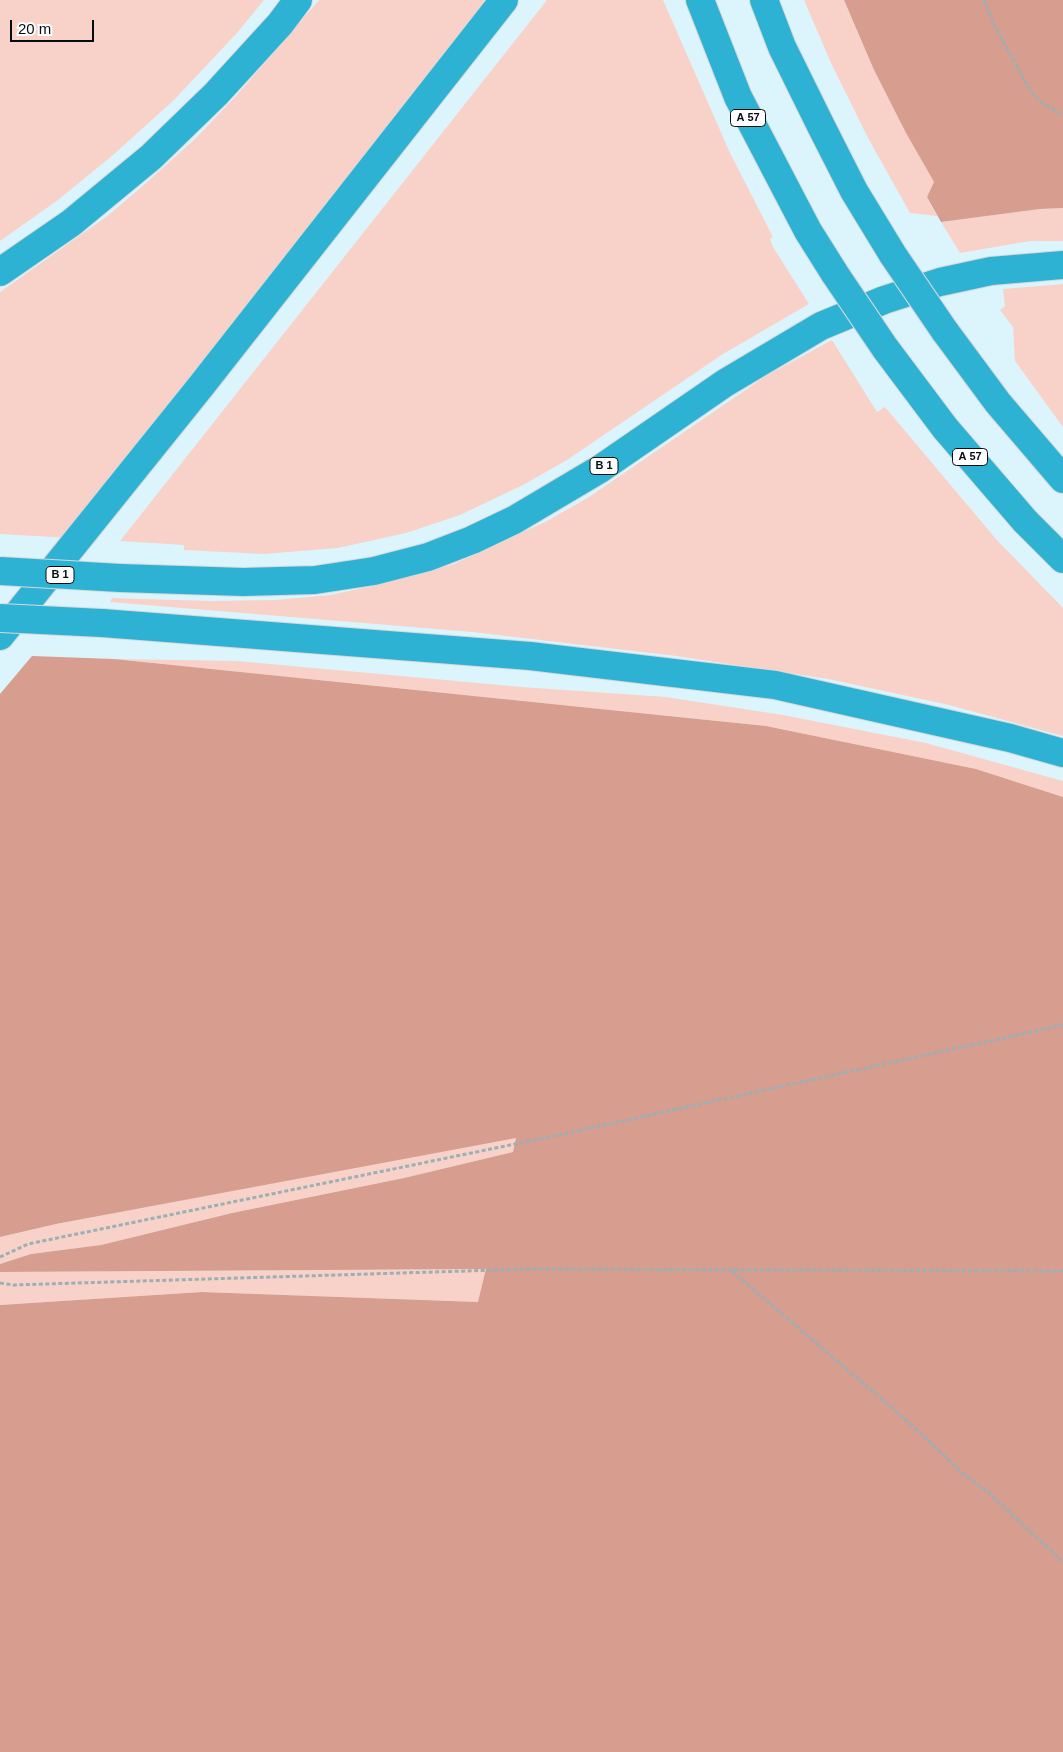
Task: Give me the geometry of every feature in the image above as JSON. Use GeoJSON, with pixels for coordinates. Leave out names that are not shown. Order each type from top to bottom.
{"type":"FeatureCollection","features":[{"type":"Feature","properties":{"kind":"highway"},"geometry":{"type":"LineString","coordinates":[[0,272],[71,223],[151,157],[216,94],[280,24],[298,0]]}},
{"type":"Feature","properties":{"kind":"highway"},"geometry":{"type":"LineString","coordinates":[[0,636],[201,386],[504,0]]}},
{"type":"Feature","properties":{"kind":"highway","name":"A 57"},"geometry":{"type":"LineString","coordinates":[[700,0],[738,97],[808,231],[835,274],[884,348],[945,428],[1025,521],[1063,559]]}},
{"type":"Feature","properties":{"kind":"highway"},"geometry":{"type":"LineString","coordinates":[[764,0],[782,47],[854,191],[944,330],[998,403],[1063,479]]}},
{"type":"Feature","properties":{"kind":"highway","name":"B 1"},"geometry":{"type":"LineString","coordinates":[[0,571],[120,578],[243,582],[315,580],[374,571],[428,556],[472,540],[514,520],[600,469],[725,382],[821,326],[884,300],[940,282],[991,271],[1063,265]]}},
{"type":"Feature","properties":{"kind":"highway"},"geometry":{"type":"LineString","coordinates":[[0,618],[102,623],[530,656],[775,686],[1010,738],[1063,753]]}},
{"type":"Feature","properties":{"kind":"path"},"geometry":{"type":"LineString","coordinates":[[984,0],[994,25],[1030,90],[1039,101],[1063,115]]}},
{"type":"Feature","properties":{"kind":"path"},"geometry":{"type":"LineString","coordinates":[[0,1257],[28,1244],[554,1136],[1063,1025]]}},
{"type":"Feature","properties":{"kind":"path"},"geometry":{"type":"LineString","coordinates":[[0,1283],[23,1285],[530,1269],[1063,1271]]}},
{"type":"Feature","properties":{"kind":"path"},"geometry":{"type":"LineString","coordinates":[[732,1270],[906,1420],[966,1477],[987,1491],[1063,1562]]}},
{"type":"Feature","properties":{"kind":"shaded area"},"geometry":{"type":"Polygon","coordinates":[[[0,0],[264,0],[237,33],[174,100],[113,155],[58,200],[0,241],[0,0]]]}},
{"type":"Feature","properties":{"kind":"shaded area"},"geometry":{"type":"Polygon","coordinates":[[[319,0],[494,0],[70,538],[0,534],[0,292],[106,217],[196,138],[236,96],[319,0]]]}},
{"type":"Feature","properties":{"kind":"shaded area"},"geometry":{"type":"Polygon","coordinates":[[[547,0],[663,0],[730,153],[773,237],[770,239],[773,247],[809,304],[723,354],[567,460],[523,485],[460,515],[406,533],[338,548],[264,554],[184,550],[184,545],[120,541],[547,0]]]}},
{"type":"Feature","properties":{"kind":"shaded area"},"geometry":{"type":"Polygon","coordinates":[[[804,0],[844,0],[874,70],[906,133],[934,182],[927,197],[937,216],[910,213],[868,138],[831,63],[804,0]]]}},
{"type":"Feature","properties":{"kind":"shaded area"},"geometry":{"type":"Polygon","coordinates":[[[844,0],[1063,0],[1063,208],[1040,209],[941,222],[927,197],[934,182],[906,133],[874,70],[844,0]]]}},
{"type":"Feature","properties":{"kind":"shaded area"},"geometry":{"type":"Polygon","coordinates":[[[1063,208],[1063,241],[1030,241],[960,253],[941,222],[1040,209],[1063,208]]]}},
{"type":"Feature","properties":{"kind":"shaded area"},"geometry":{"type":"Polygon","coordinates":[[[1063,284],[1063,427],[1015,361],[1013,327],[1000,310],[1005,306],[1003,289],[1063,284]]]}},
{"type":"Feature","properties":{"kind":"shaded area"},"geometry":{"type":"Polygon","coordinates":[[[832,340],[877,412],[885,407],[996,539],[1063,608],[1063,736],[949,705],[828,679],[676,656],[472,632],[110,602],[112,598],[209,601],[276,600],[330,595],[382,584],[454,564],[547,521],[589,497],[766,376],[832,340]]]}},
{"type":"Feature","properties":{"kind":"shaded area"},"geometry":{"type":"Polygon","coordinates":[[[32,656],[114,659],[766,726],[976,769],[1063,797],[1063,1752],[0,1752],[0,1305],[202,1292],[478,1302],[486,1269],[0,1272],[0,1264],[31,1254],[101,1245],[232,1213],[404,1178],[513,1152],[516,1138],[56,1224],[0,1237],[0,694],[32,656]]]}},
{"type":"Feature","properties":{"kind":"shaded area"},"geometry":{"type":"Polygon","coordinates":[[[114,659],[237,661],[522,687],[666,697],[783,715],[926,743],[1063,781],[1063,797],[976,769],[766,726],[114,659]]]}},
{"type":"Feature","properties":{"kind":"shaded area"},"geometry":{"type":"Polygon","coordinates":[[[517,1137],[513,1152],[404,1178],[232,1213],[101,1245],[31,1254],[0,1264],[0,1237],[56,1224],[517,1137]]]}},
{"type":"Feature","properties":{"kind":"shaded area"},"geometry":{"type":"Polygon","coordinates":[[[487,1269],[479,1302],[202,1292],[0,1305],[0,1272],[487,1269]]]}}]}
